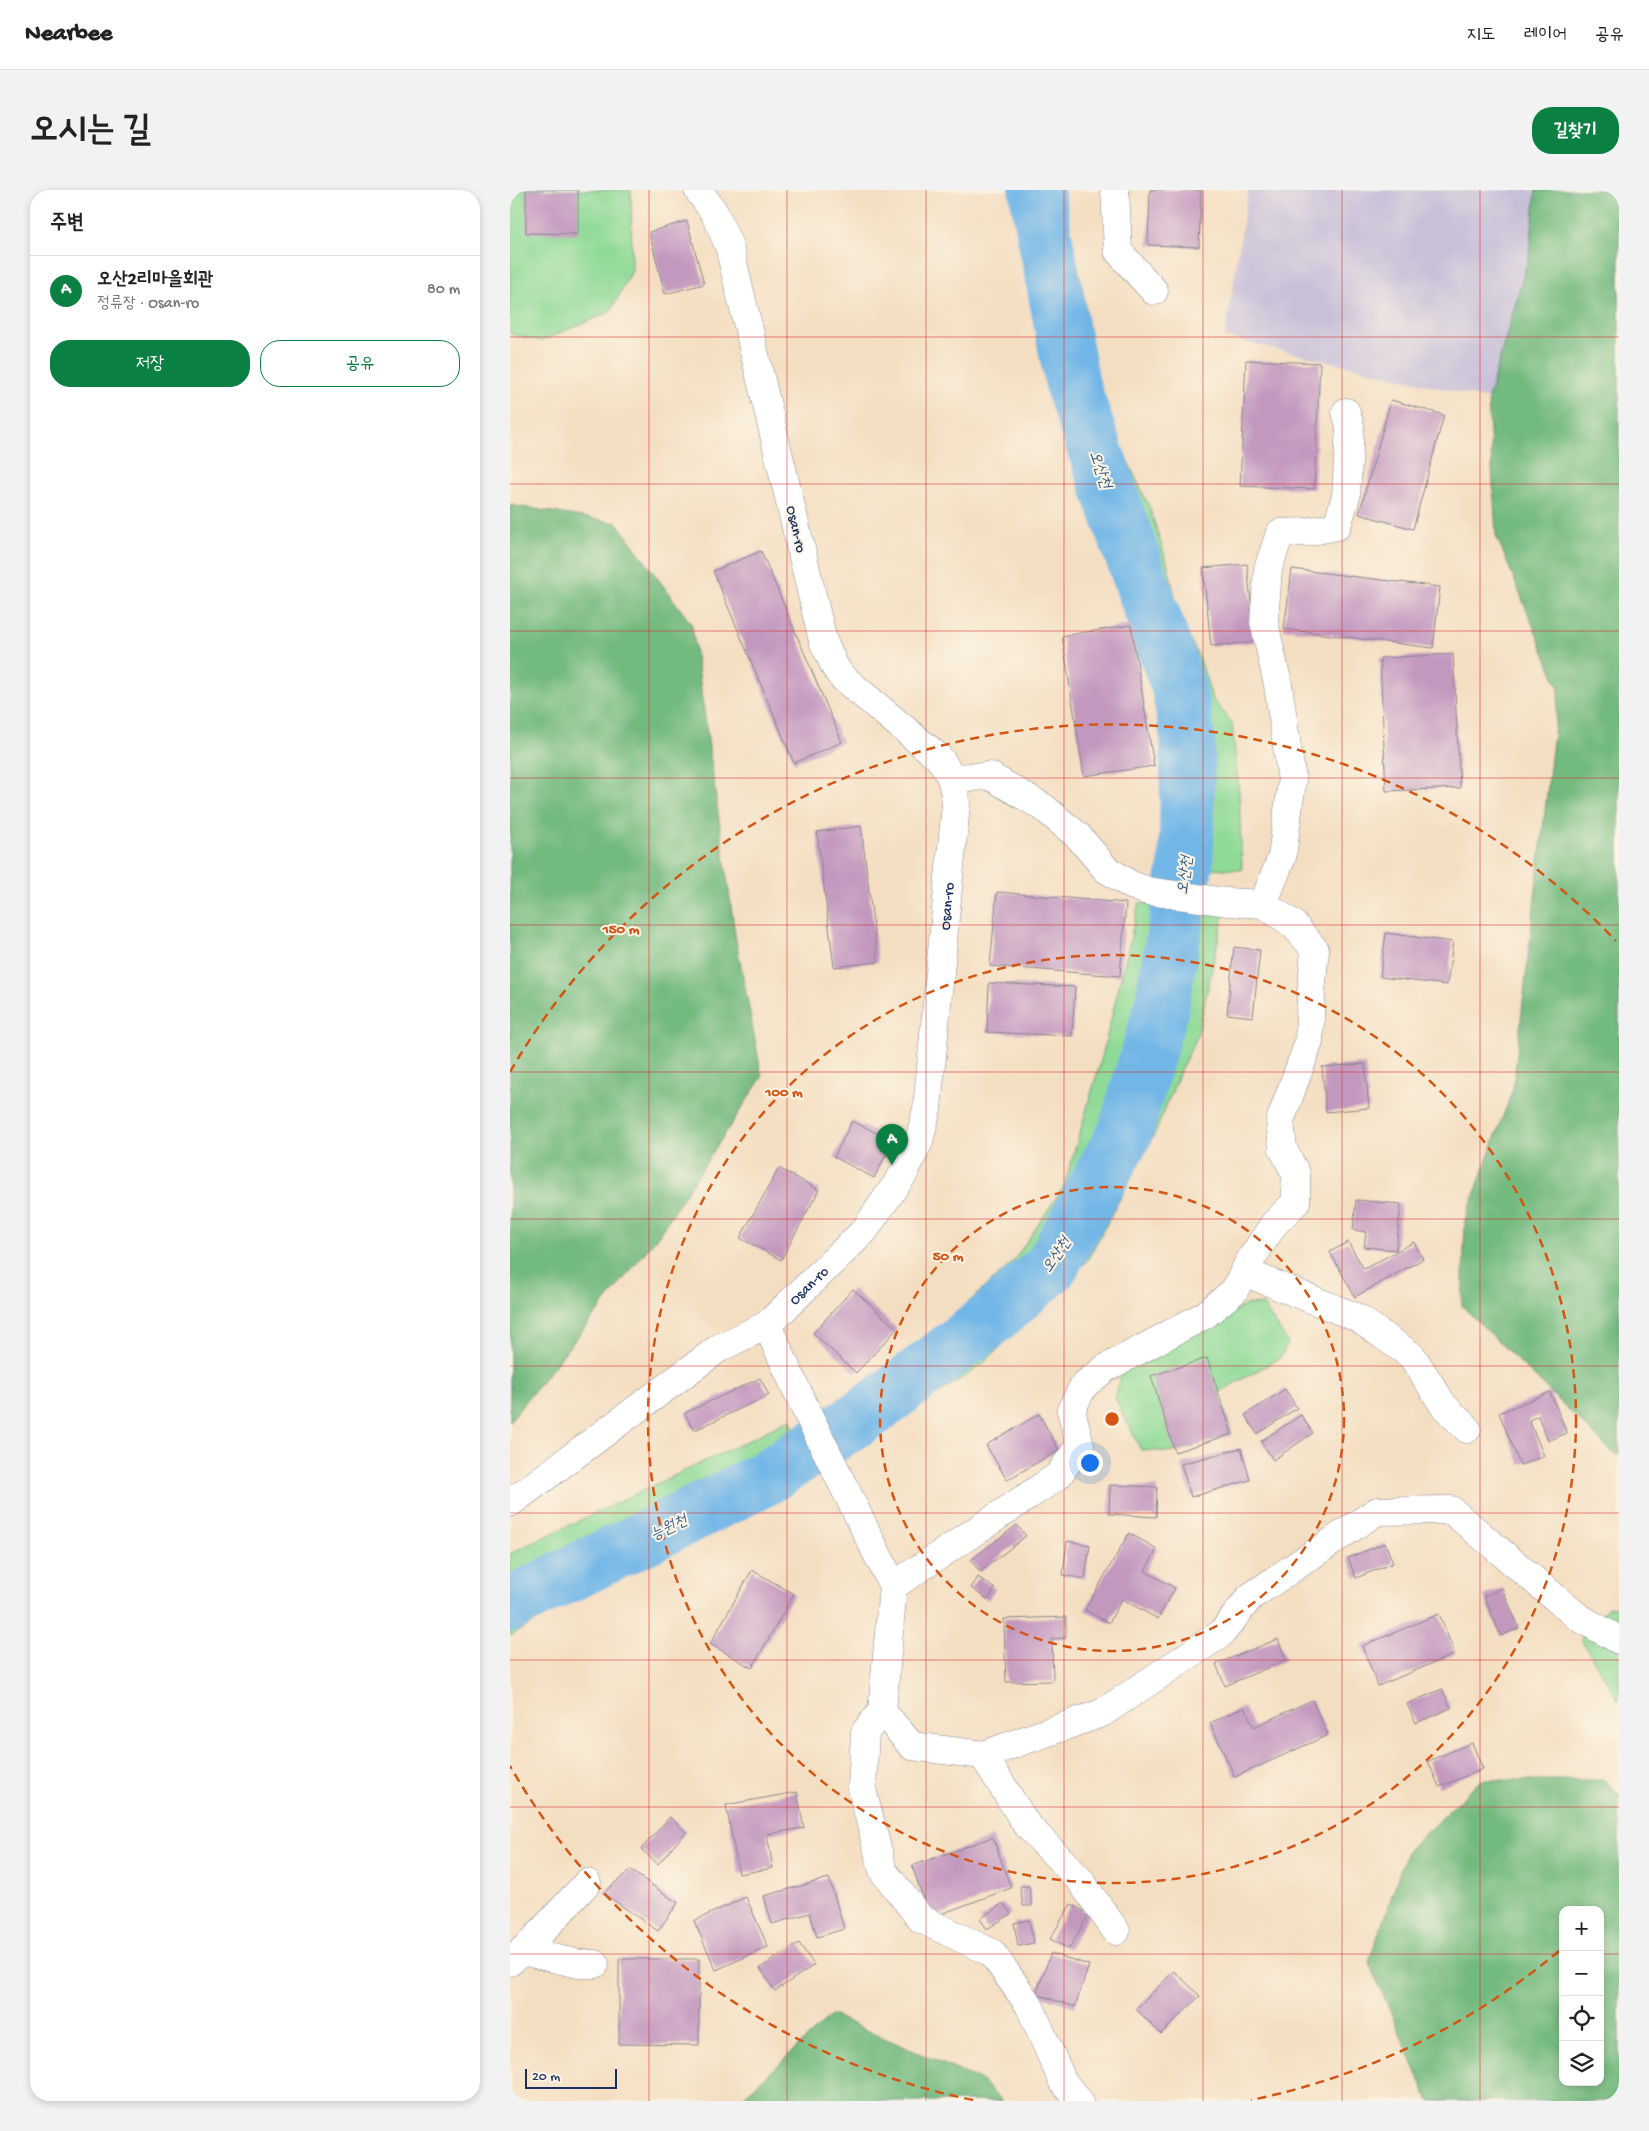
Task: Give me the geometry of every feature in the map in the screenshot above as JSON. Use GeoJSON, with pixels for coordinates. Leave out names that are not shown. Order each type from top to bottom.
{"type":"FeatureCollection","features":[{"type":"Feature","properties":{"kind":"street","name":"Osan-ro"},"geometry":{"type":"LineString","coordinates":[[510,1503],[719,1348],[767,1325],[864,1231],[904,1173],[918,1141],[927,1109],[956,804],[952,778],[946,766],[938,757],[852,687],[835,667],[828,654],[823,641],[729,246],[714,212],[698,190]]}},
{"type":"Feature","properties":{"kind":"street"},"geometry":{"type":"LineString","coordinates":[[1116,190],[1118,251],[1154,291]]}},
{"type":"Feature","properties":{"kind":"street"},"geometry":{"type":"LineString","coordinates":[[1263,904],[1282,857],[1292,781],[1278,686],[1264,622],[1268,569],[1280,533],[1307,532],[1337,526],[1346,496],[1350,426],[1346,412]]}},
{"type":"Feature","properties":{"kind":"street"},"geometry":{"type":"LineString","coordinates":[[893,1586],[1058,1476],[1080,1445],[1071,1410],[1084,1385],[1106,1368],[1205,1315],[1234,1291],[1274,1224],[1296,1202],[1296,1174],[1282,1150],[1280,1121],[1309,1042],[1315,950],[1293,924],[1263,904],[1228,902],[1148,891],[1131,884],[1106,869],[1078,836],[1043,807],[990,776],[952,778]]}},
{"type":"Feature","properties":{"kind":"street"},"geometry":{"type":"LineString","coordinates":[[1244,1272],[1358,1318],[1412,1356],[1444,1406],[1467,1429]]}},
{"type":"Feature","properties":{"kind":"street"},"geometry":{"type":"LineString","coordinates":[[767,1325],[804,1406],[893,1586],[882,1711],[865,1732],[862,1789],[883,1871],[921,1919],[992,1952],[1030,2005],[1063,2082],[1079,2101]]}},
{"type":"Feature","properties":{"kind":"street"},"geometry":{"type":"LineString","coordinates":[[882,1711],[912,1746],[983,1755],[1102,1713],[1222,1632],[1250,1596],[1378,1511],[1451,1510],[1578,1617],[1619,1640]]}},
{"type":"Feature","properties":{"kind":"street"},"geometry":{"type":"LineString","coordinates":[[983,1755],[1026,1824],[1080,1880],[1116,1932]]}},
{"type":"Feature","properties":{"kind":"street"},"geometry":{"type":"LineString","coordinates":[[516,1956],[587,1883]]}},
{"type":"Feature","properties":{"kind":"street"},"geometry":{"type":"LineString","coordinates":[[516,1956],[579,1964],[595,1964]]}},
{"type":"Feature","properties":{"kind":"shaded area"},"geometry":{"type":"Polygon","coordinates":[[[1248,190],[1536,190],[1529,257],[1488,399],[1225,337],[1248,190]]]}},
{"type":"Feature","properties":{"kind":"green space"},"geometry":{"type":"Polygon","coordinates":[[[510,190],[631,190],[632,271],[610,312],[541,341],[510,334],[510,190]]]}},
{"type":"Feature","properties":{"kind":"green space"},"geometry":{"type":"Polygon","coordinates":[[[1018,190],[1033,190],[1069,386],[1175,692],[1183,742],[1181,865],[1166,867],[1174,815],[1172,747],[1161,682],[1147,634],[1120,564],[1067,411],[1041,313],[1018,190]]]}},
{"type":"Feature","properties":{"kind":"green space"},"geometry":{"type":"Polygon","coordinates":[[[1042,190],[1062,190],[1083,291],[1097,376],[1112,428],[1149,506],[1168,566],[1180,618],[1201,662],[1212,698],[1232,723],[1239,793],[1242,870],[1191,867],[1197,799],[1194,745],[1185,686],[1161,627],[1079,383],[1042,190]]]}},
{"type":"Feature","properties":{"kind":"green space"},"geometry":{"type":"Polygon","coordinates":[[[1536,190],[1619,190],[1619,1455],[1612,1452],[1462,1306],[1465,1220],[1513,1089],[1559,689],[1496,535],[1488,399],[1529,257],[1536,190]]]}},
{"type":"Feature","properties":{"kind":"green space"},"geometry":{"type":"Polygon","coordinates":[[[510,505],[617,523],[692,625],[735,935],[762,1077],[658,1236],[510,1421],[510,505]]]}},
{"type":"Feature","properties":{"kind":"green space"},"geometry":{"type":"Polygon","coordinates":[[[1139,903],[1175,905],[1156,1009],[1122,1130],[1047,1266],[831,1430],[823,1414],[902,1362],[1013,1262],[1064,1186],[1102,1057],[1139,903]]]}},
{"type":"Feature","properties":{"kind":"green space"},"geometry":{"type":"Polygon","coordinates":[[[1186,904],[1225,909],[1197,1037],[1181,1069],[1156,1131],[1087,1261],[982,1365],[845,1455],[835,1439],[871,1415],[1052,1271],[1128,1135],[1166,1009],[1186,904]]]}},
{"type":"Feature","properties":{"kind":"green space"},"geometry":{"type":"Polygon","coordinates":[[[1248,1304],[1263,1305],[1288,1343],[1280,1358],[1219,1392],[1232,1434],[1175,1452],[1141,1450],[1115,1398],[1122,1371],[1248,1304]]]}},
{"type":"Feature","properties":{"kind":"green space"},"geometry":{"type":"Polygon","coordinates":[[[790,1419],[804,1448],[775,1466],[510,1598],[510,1554],[790,1419]]]}},
{"type":"Feature","properties":{"kind":"green space"},"geometry":{"type":"Polygon","coordinates":[[[806,1455],[813,1464],[782,1487],[703,1527],[510,1636],[510,1607],[766,1480],[806,1455]]]}},
{"type":"Feature","properties":{"kind":"green space"},"geometry":{"type":"Polygon","coordinates":[[[1608,1607],[1619,1607],[1619,1702],[1581,1639],[1608,1607]]]}},
{"type":"Feature","properties":{"kind":"green space"},"geometry":{"type":"Polygon","coordinates":[[[1481,1780],[1605,1780],[1619,1795],[1619,2101],[1429,2101],[1369,1962],[1407,1851],[1481,1780]]]}},
{"type":"Feature","properties":{"kind":"green space"},"geometry":{"type":"Polygon","coordinates":[[[832,2015],[982,2081],[1002,2101],[739,2101],[832,2015]]]}},
{"type":"Feature","properties":{"kind":"building"},"geometry":{"type":"Polygon","coordinates":[[[526,190],[578,190],[578,234],[526,233],[526,190]]]}},
{"type":"Feature","properties":{"kind":"building"},"geometry":{"type":"Polygon","coordinates":[[[1150,190],[1201,190],[1199,247],[1148,245],[1150,190]]]}},
{"type":"Feature","properties":{"kind":"building"},"geometry":{"type":"Polygon","coordinates":[[[687,221],[704,284],[665,294],[649,232],[687,221]]]}},
{"type":"Feature","properties":{"kind":"building"},"geometry":{"type":"Polygon","coordinates":[[[1246,360],[1320,363],[1314,489],[1240,486],[1246,360]]]}},
{"type":"Feature","properties":{"kind":"building"},"geometry":{"type":"Polygon","coordinates":[[[1391,400],[1444,415],[1413,529],[1359,514],[1391,400]]]}},
{"type":"Feature","properties":{"kind":"building"},"geometry":{"type":"Polygon","coordinates":[[[761,551],[842,742],[794,763],[713,571],[761,551]]]}},
{"type":"Feature","properties":{"kind":"building"},"geometry":{"type":"Polygon","coordinates":[[[1247,564],[1255,642],[1211,646],[1203,568],[1247,564]]]}},
{"type":"Feature","properties":{"kind":"building"},"geometry":{"type":"Polygon","coordinates":[[[1292,569],[1440,587],[1433,648],[1284,629],[1292,569]]]}},
{"type":"Feature","properties":{"kind":"building"},"geometry":{"type":"Polygon","coordinates":[[[1131,625],[1154,766],[1084,776],[1062,636],[1131,625]]]}},
{"type":"Feature","properties":{"kind":"building"},"geometry":{"type":"Polygon","coordinates":[[[1453,654],[1460,788],[1386,791],[1380,658],[1453,654]]]}},
{"type":"Feature","properties":{"kind":"building"},"geometry":{"type":"Polygon","coordinates":[[[861,826],[878,962],[834,967],[817,832],[861,826]]]}},
{"type":"Feature","properties":{"kind":"building"},"geometry":{"type":"Polygon","coordinates":[[[997,892],[1126,903],[1120,976],[990,966],[997,892]]]}},
{"type":"Feature","properties":{"kind":"building"},"geometry":{"type":"Polygon","coordinates":[[[1386,933],[1453,942],[1447,985],[1380,977],[1386,933]]]}},
{"type":"Feature","properties":{"kind":"building"},"geometry":{"type":"Polygon","coordinates":[[[1234,947],[1260,950],[1253,1017],[1227,1014],[1234,947]]]}},
{"type":"Feature","properties":{"kind":"building"},"geometry":{"type":"Polygon","coordinates":[[[989,983],[1075,987],[1072,1036],[987,1032],[989,983]]]}},
{"type":"Feature","properties":{"kind":"building"},"geometry":{"type":"Polygon","coordinates":[[[1365,1064],[1369,1108],[1326,1112],[1322,1067],[1365,1064]]]}},
{"type":"Feature","properties":{"kind":"building"},"geometry":{"type":"Polygon","coordinates":[[[852,1121],[893,1141],[874,1178],[834,1157],[852,1121]]]}},
{"type":"Feature","properties":{"kind":"building"},"geometry":{"type":"Polygon","coordinates":[[[779,1168],[819,1190],[781,1260],[740,1238],[779,1168]]]}},
{"type":"Feature","properties":{"kind":"building"},"geometry":{"type":"Polygon","coordinates":[[[1356,1200],[1401,1204],[1396,1250],[1364,1247],[1366,1232],[1353,1230],[1356,1200]]]}},
{"type":"Feature","properties":{"kind":"building"},"geometry":{"type":"Polygon","coordinates":[[[1348,1242],[1364,1269],[1414,1242],[1423,1259],[1355,1297],[1330,1252],[1348,1242]]]}},
{"type":"Feature","properties":{"kind":"building"},"geometry":{"type":"Polygon","coordinates":[[[853,1289],[897,1329],[856,1373],[813,1333],[853,1289]]]}},
{"type":"Feature","properties":{"kind":"building"},"geometry":{"type":"Polygon","coordinates":[[[1207,1358],[1232,1434],[1175,1452],[1151,1376],[1207,1358]]]}},
{"type":"Feature","properties":{"kind":"building"},"geometry":{"type":"Polygon","coordinates":[[[760,1378],[769,1395],[695,1430],[691,1426],[685,1413],[760,1378]]]}},
{"type":"Feature","properties":{"kind":"building"},"geometry":{"type":"Polygon","coordinates":[[[1285,1389],[1297,1408],[1257,1434],[1245,1415],[1285,1389]]]}},
{"type":"Feature","properties":{"kind":"building"},"geometry":{"type":"Polygon","coordinates":[[[1550,1392],[1567,1433],[1548,1441],[1538,1416],[1529,1420],[1544,1456],[1520,1465],[1499,1413],[1550,1392]]]}},
{"type":"Feature","properties":{"kind":"building"},"geometry":{"type":"Polygon","coordinates":[[[1039,1414],[1059,1450],[1007,1480],[986,1445],[1039,1414]]]}},
{"type":"Feature","properties":{"kind":"building"},"geometry":{"type":"Polygon","coordinates":[[[1301,1415],[1313,1433],[1273,1460],[1261,1441],[1301,1415]]]}},
{"type":"Feature","properties":{"kind":"building"},"geometry":{"type":"Polygon","coordinates":[[[1241,1448],[1250,1480],[1191,1497],[1181,1464],[1241,1448]]]}},
{"type":"Feature","properties":{"kind":"building"},"geometry":{"type":"Polygon","coordinates":[[[1110,1485],[1157,1487],[1156,1517],[1109,1514],[1110,1485]]]}},
{"type":"Feature","properties":{"kind":"building"},"geometry":{"type":"Polygon","coordinates":[[[1017,1525],[1026,1536],[980,1572],[971,1560],[1017,1525]]]}},
{"type":"Feature","properties":{"kind":"building"},"geometry":{"type":"Polygon","coordinates":[[[1129,1533],[1157,1549],[1145,1571],[1175,1588],[1158,1619],[1122,1599],[1109,1623],[1085,1610],[1129,1533]]]}},
{"type":"Feature","properties":{"kind":"building"},"geometry":{"type":"Polygon","coordinates":[[[1067,1541],[1090,1545],[1085,1579],[1063,1575],[1067,1541]]]}},
{"type":"Feature","properties":{"kind":"building"},"geometry":{"type":"Polygon","coordinates":[[[1385,1543],[1393,1563],[1356,1578],[1348,1558],[1385,1543]]]}},
{"type":"Feature","properties":{"kind":"building"},"geometry":{"type":"Polygon","coordinates":[[[752,1570],[794,1594],[752,1668],[710,1644],[752,1570]]]}},
{"type":"Feature","properties":{"kind":"building"},"geometry":{"type":"Polygon","coordinates":[[[978,1577],[995,1589],[988,1600],[971,1588],[978,1577]]]}},
{"type":"Feature","properties":{"kind":"building"},"geometry":{"type":"Polygon","coordinates":[[[1502,1588],[1519,1628],[1501,1636],[1484,1596],[1502,1588]]]}},
{"type":"Feature","properties":{"kind":"building"},"geometry":{"type":"Polygon","coordinates":[[[1439,1614],[1455,1654],[1378,1686],[1362,1646],[1439,1614]]]}},
{"type":"Feature","properties":{"kind":"building"},"geometry":{"type":"Polygon","coordinates":[[[1066,1617],[1066,1638],[1052,1639],[1053,1681],[1006,1682],[1004,1619],[1066,1617]]]}},
{"type":"Feature","properties":{"kind":"building"},"geometry":{"type":"Polygon","coordinates":[[[1278,1639],[1286,1660],[1225,1686],[1216,1664],[1278,1639]]]}},
{"type":"Feature","properties":{"kind":"building"},"geometry":{"type":"Polygon","coordinates":[[[1442,1689],[1451,1708],[1416,1723],[1407,1704],[1442,1689]]]}},
{"type":"Feature","properties":{"kind":"building"},"geometry":{"type":"Polygon","coordinates":[[[1312,1700],[1328,1735],[1235,1777],[1210,1723],[1244,1707],[1254,1727],[1312,1700]]]}},
{"type":"Feature","properties":{"kind":"building"},"geometry":{"type":"Polygon","coordinates":[[[1472,1743],[1483,1769],[1439,1787],[1428,1761],[1472,1743]]]}},
{"type":"Feature","properties":{"kind":"building"},"geometry":{"type":"Polygon","coordinates":[[[797,1792],[804,1828],[767,1834],[773,1868],[739,1874],[726,1805],[797,1792]]]}},
{"type":"Feature","properties":{"kind":"building"},"geometry":{"type":"Polygon","coordinates":[[[670,1817],[686,1832],[658,1864],[641,1849],[670,1817]]]}},
{"type":"Feature","properties":{"kind":"building"},"geometry":{"type":"Polygon","coordinates":[[[993,1837],[1011,1888],[930,1918],[912,1866],[993,1837]]]}},
{"type":"Feature","properties":{"kind":"building"},"geometry":{"type":"Polygon","coordinates":[[[630,1870],[678,1903],[658,1931],[603,1893],[630,1870]]]}},
{"type":"Feature","properties":{"kind":"building"},"geometry":{"type":"Polygon","coordinates":[[[829,1878],[844,1929],[817,1937],[810,1913],[772,1924],[764,1896],[829,1878]]]}},
{"type":"Feature","properties":{"kind":"building"},"geometry":{"type":"Polygon","coordinates":[[[1020,1886],[1029,1886],[1032,1906],[1023,1906],[1020,1886]]]}},
{"type":"Feature","properties":{"kind":"building"},"geometry":{"type":"Polygon","coordinates":[[[746,1897],[768,1947],[716,1970],[694,1921],[746,1897]]]}},
{"type":"Feature","properties":{"kind":"building"},"geometry":{"type":"Polygon","coordinates":[[[1003,1903],[1011,1914],[987,1929],[980,1919],[1003,1903]]]}},
{"type":"Feature","properties":{"kind":"building"},"geometry":{"type":"Polygon","coordinates":[[[1071,1904],[1089,1914],[1069,1949],[1050,1939],[1071,1904]]]}},
{"type":"Feature","properties":{"kind":"building"},"geometry":{"type":"Polygon","coordinates":[[[1029,1920],[1034,1943],[1018,1946],[1014,1923],[1029,1920]]]}},
{"type":"Feature","properties":{"kind":"building"},"geometry":{"type":"Polygon","coordinates":[[[799,1943],[814,1965],[775,1991],[760,1968],[799,1943]]]}},
{"type":"Feature","properties":{"kind":"building"},"geometry":{"type":"Polygon","coordinates":[[[1051,1953],[1089,1965],[1075,2007],[1036,1994],[1051,1953]]]}},
{"type":"Feature","properties":{"kind":"building"},"geometry":{"type":"Polygon","coordinates":[[[619,1959],[699,1959],[699,2045],[619,2044],[619,1959]]]}},
{"type":"Feature","properties":{"kind":"building"},"geometry":{"type":"Polygon","coordinates":[[[1174,1971],[1200,1996],[1161,2034],[1136,2009],[1174,1971]]]}},
{"type":"Feature","properties":{"kind":"waterway","name":"오산천"},"geometry":{"type":"LineString","coordinates":[[510,1604],[764,1479],[873,1409],[985,1324],[1050,1268],[1125,1133],[1161,1009],[1186,862],[1188,739],[1179,689],[1073,387],[1036,190]]}},
{"type":"Feature","properties":{"kind":"place","name":"오산2리마을회관"},"geometry":{"type":"Point","coordinates":[892,1165]}},
{"type":"Feature","properties":{"kind":"water label","name":"능원천"},"geometry":{"type":"Point","coordinates":[668,1526]}}]}
